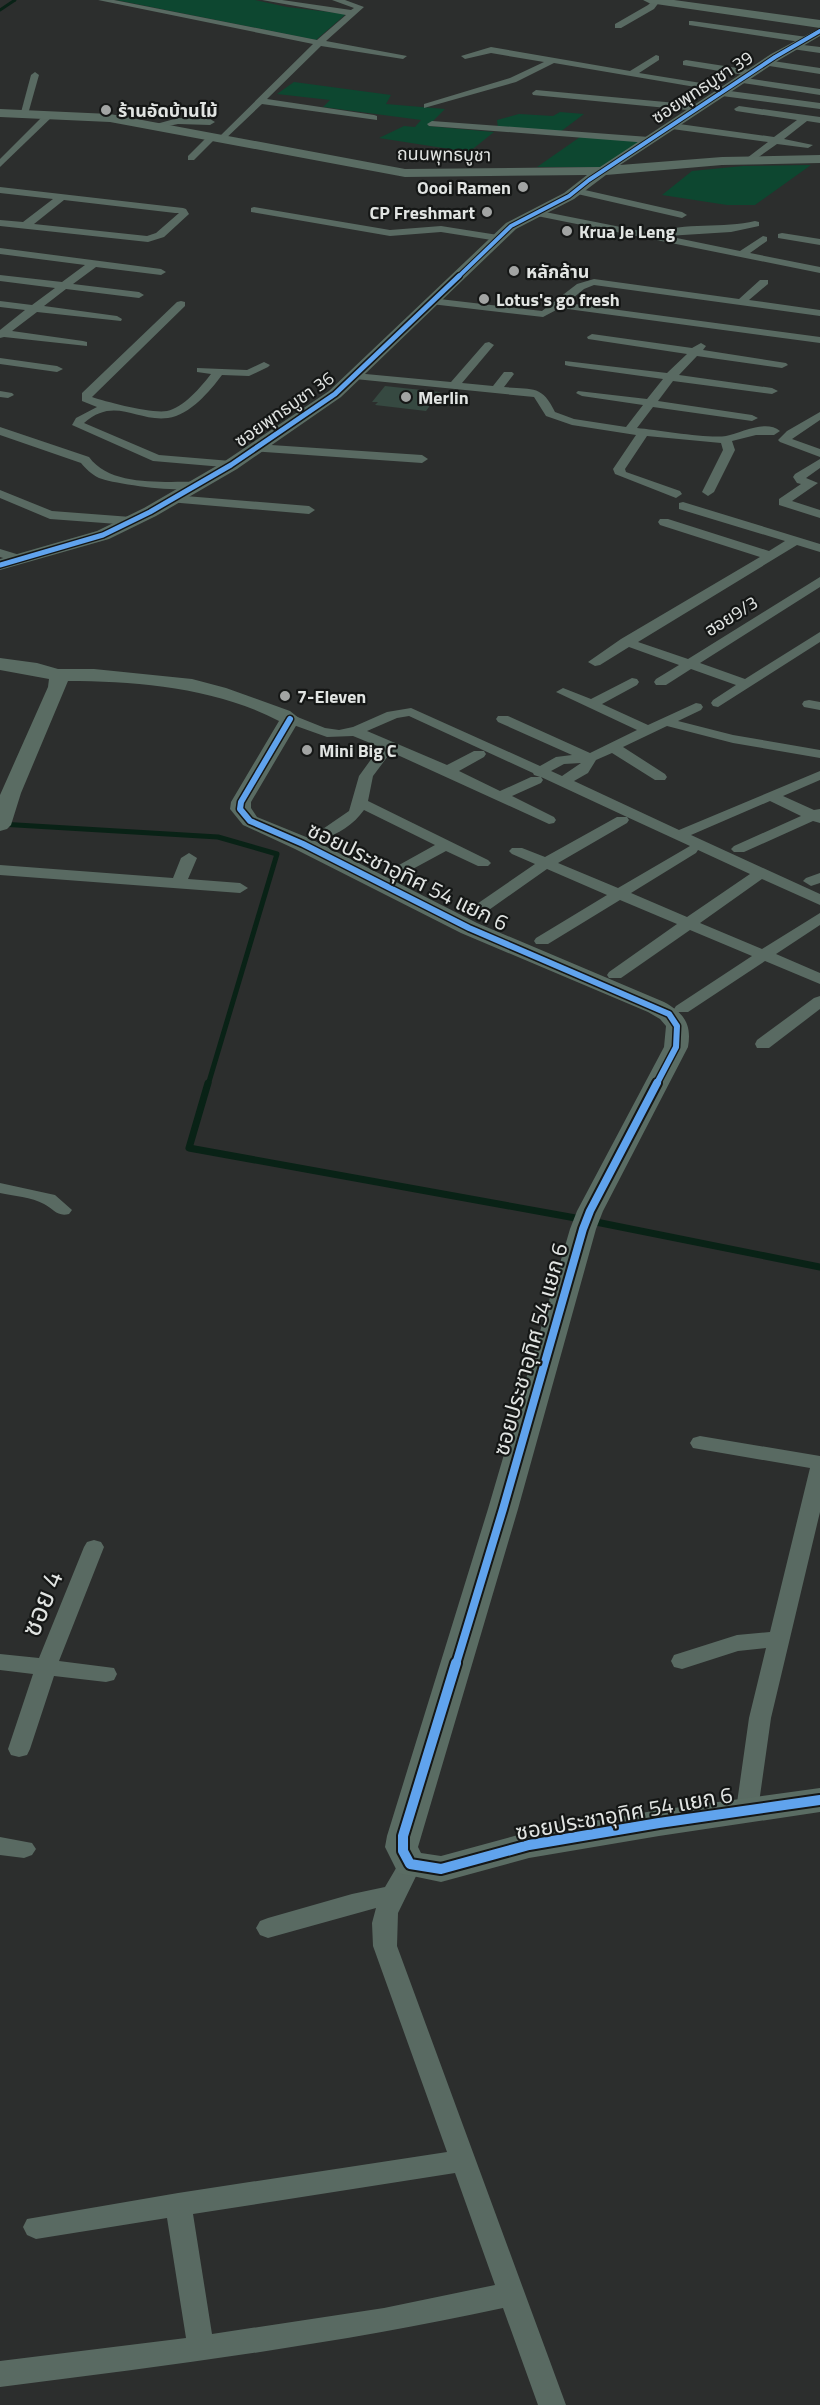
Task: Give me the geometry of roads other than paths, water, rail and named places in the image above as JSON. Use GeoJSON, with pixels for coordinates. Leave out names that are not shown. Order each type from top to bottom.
{"type":"FeatureCollection","features":[{"type":"Feature","properties":{"kind":"street"},"geometry":{"type":"LineString","coordinates":[[102,0],[319,43],[403,56]]}},
{"type":"Feature","properties":{"kind":"street"},"geometry":{"type":"LineString","coordinates":[[266,0],[352,13]]}},
{"type":"Feature","properties":{"kind":"street"},"geometry":{"type":"LineString","coordinates":[[191,159],[260,101],[359,5],[336,0]]}},
{"type":"Feature","properties":{"kind":"street"},"geometry":{"type":"LineString","coordinates":[[618,26],[651,7],[652,1]]}},
{"type":"Feature","properties":{"kind":"street","name":"ซอยพุทธบูชา 39"},"geometry":{"type":"LineString","coordinates":[[652,1],[820,24]]}},
{"type":"Feature","properties":{"kind":"street"},"geometry":{"type":"LineString","coordinates":[[692,23],[807,40]]}},
{"type":"Feature","properties":{"kind":"street","name":"ซอยพุทธบูชา 39"},"geometry":{"type":"LineString","coordinates":[[602,171],[739,80],[820,31]]}},
{"type":"Feature","properties":{"kind":"street"},"geometry":{"type":"LineString","coordinates":[[795,47],[820,50]]}},
{"type":"Feature","properties":{"kind":"street"},"geometry":{"type":"LineString","coordinates":[[465,56],[477,51],[491,50],[724,92],[820,105]]}},
{"type":"Feature","properties":{"kind":"street"},"geometry":{"type":"LineString","coordinates":[[630,75],[656,58]]}},
{"type":"Feature","properties":{"kind":"street"},"geometry":{"type":"LineString","coordinates":[[427,106],[513,80],[552,62]]}},
{"type":"Feature","properties":{"kind":"street"},"geometry":{"type":"LineString","coordinates":[[686,63],[750,73]]}},
{"type":"Feature","properties":{"kind":"street"},"geometry":{"type":"LineString","coordinates":[[766,63],[820,71]]}},
{"type":"Feature","properties":{"kind":"street"},"geometry":{"type":"LineString","coordinates":[[23,114],[35,75]]}},
{"type":"Feature","properties":{"kind":"street"},"geometry":{"type":"LineString","coordinates":[[739,80],[820,92]]}},
{"type":"Feature","properties":{"kind":"street"},"geometry":{"type":"LineString","coordinates":[[536,93],[698,108]]}},
{"type":"Feature","properties":{"kind":"street"},"geometry":{"type":"LineString","coordinates":[[260,101],[374,118]]}},
{"type":"Feature","properties":{"kind":"street"},"geometry":{"type":"LineString","coordinates":[[740,109],[820,120]]}},
{"type":"Feature","properties":{"kind":"street","name":"ถนนพุทธบูชา"},"geometry":{"type":"LineString","coordinates":[[0,113],[110,118],[405,173],[602,171],[750,160],[820,159]]}},
{"type":"Feature","properties":{"kind":"street"},"geometry":{"type":"LineString","coordinates":[[0,164],[49,115]]}},
{"type":"Feature","properties":{"kind":"street"},"geometry":{"type":"LineString","coordinates":[[750,160],[805,118]]}},
{"type":"Feature","properties":{"kind":"street"},"geometry":{"type":"LineString","coordinates":[[153,126],[178,121],[210,122]]}},
{"type":"Feature","properties":{"kind":"street"},"geometry":{"type":"LineString","coordinates":[[432,124],[649,140]]}},
{"type":"Feature","properties":{"kind":"street"},"geometry":{"type":"LineString","coordinates":[[672,126],[808,145]]}},
{"type":"Feature","properties":{"kind":"street","name":"ซอยพุทธบูชา 36"},"geometry":{"type":"LineString","coordinates":[[0,565],[86,541],[173,499],[231,465],[322,404],[355,376],[511,226],[576,191],[602,171]]}},
{"type":"Feature","properties":{"kind":"street"},"geometry":{"type":"LineString","coordinates":[[0,190],[183,211],[184,214],[160,235],[148,239],[0,223]]}},
{"type":"Feature","properties":{"kind":"street"},"geometry":{"type":"LineString","coordinates":[[576,191],[682,215]]}},
{"type":"Feature","properties":{"kind":"street"},"geometry":{"type":"LineString","coordinates":[[26,225],[62,197]]}},
{"type":"Feature","properties":{"kind":"street"},"geometry":{"type":"LineString","coordinates":[[254,210],[390,233],[441,229],[498,238]]}},
{"type":"Feature","properties":{"kind":"street"},"geometry":{"type":"LineString","coordinates":[[535,213],[820,270]]}},
{"type":"Feature","properties":{"kind":"street"},"geometry":{"type":"LineString","coordinates":[[656,237],[676,231],[729,230],[755,224]]}},
{"type":"Feature","properties":{"kind":"street"},"geometry":{"type":"LineString","coordinates":[[782,236],[820,242]]}},
{"type":"Feature","properties":{"kind":"street"},"geometry":{"type":"LineString","coordinates":[[742,254],[763,239]]}},
{"type":"Feature","properties":{"kind":"street"},"geometry":{"type":"LineString","coordinates":[[0,251],[161,272]]}},
{"type":"Feature","properties":{"kind":"street"},"geometry":{"type":"LineString","coordinates":[[1,334],[94,263]]}},
{"type":"Feature","properties":{"kind":"street"},"geometry":{"type":"LineString","coordinates":[[0,278],[139,295]]}},
{"type":"Feature","properties":{"kind":"street"},"geometry":{"type":"LineString","coordinates":[[431,301],[543,314],[557,306],[580,285],[594,282],[741,302],[758,318],[820,340]]}},
{"type":"Feature","properties":{"kind":"street"},"geometry":{"type":"LineString","coordinates":[[741,302],[764,282]]}},
{"type":"Feature","properties":{"kind":"street"},"geometry":{"type":"LineString","coordinates":[[0,304],[117,319]]}},
{"type":"Feature","properties":{"kind":"street"},"geometry":{"type":"LineString","coordinates":[[181,304],[86,395],[86,399],[106,406],[159,415],[174,414],[207,387],[219,372]]}},
{"type":"Feature","properties":{"kind":"street"},"geometry":{"type":"LineString","coordinates":[[557,306],[758,318],[820,313]]}},
{"type":"Feature","properties":{"kind":"street"},"geometry":{"type":"LineString","coordinates":[[1,334],[83,344]]}},
{"type":"Feature","properties":{"kind":"street"},"geometry":{"type":"LineString","coordinates":[[592,337],[782,365]]}},
{"type":"Feature","properties":{"kind":"street"},"geometry":{"type":"LineString","coordinates":[[629,431],[671,376],[705,342]]}},
{"type":"Feature","properties":{"kind":"street"},"geometry":{"type":"LineString","coordinates":[[454,386],[489,345]]}},
{"type":"Feature","properties":{"kind":"street"},"geometry":{"type":"LineString","coordinates":[[0,361],[57,369]]}},
{"type":"Feature","properties":{"kind":"street"},"geometry":{"type":"LineString","coordinates":[[569,363],[772,391]]}},
{"type":"Feature","properties":{"kind":"street"},"geometry":{"type":"LineString","coordinates":[[201,370],[249,373],[264,365]]}},
{"type":"Feature","properties":{"kind":"street"},"geometry":{"type":"LineString","coordinates":[[495,390],[508,374]]}},
{"type":"Feature","properties":{"kind":"street"},"geometry":{"type":"LineString","coordinates":[[355,376],[537,394],[542,397],[550,414],[557,418],[643,433],[724,440],[744,433],[774,431]]}},
{"type":"Feature","properties":{"kind":"street"},"geometry":{"type":"LineString","coordinates":[[582,393],[752,418]]}},
{"type":"Feature","properties":{"kind":"street"},"geometry":{"type":"LineString","coordinates":[[106,406],[80,420],[78,425],[157,458],[231,465]]}},
{"type":"Feature","properties":{"kind":"street"},"geometry":{"type":"LineString","coordinates":[[820,415],[784,440],[820,453]]}},
{"type":"Feature","properties":{"kind":"street"},"geometry":{"type":"LineString","coordinates":[[0,431],[84,460],[91,470],[99,475],[128,481],[195,486]]}},
{"type":"Feature","properties":{"kind":"street"},"geometry":{"type":"LineString","coordinates":[[643,433],[619,470],[621,474],[676,494]]}},
{"type":"Feature","properties":{"kind":"street"},"geometry":{"type":"LineString","coordinates":[[708,492],[729,450],[724,440]]}},
{"type":"Feature","properties":{"kind":"street"},"geometry":{"type":"LineString","coordinates":[[256,448],[422,459]]}},
{"type":"Feature","properties":{"kind":"street"},"geometry":{"type":"LineString","coordinates":[[815,484],[799,477],[820,463]]}},
{"type":"Feature","properties":{"kind":"street"},"geometry":{"type":"LineString","coordinates":[[815,484],[783,502],[820,514]]}},
{"type":"Feature","properties":{"kind":"street"},"geometry":{"type":"LineString","coordinates":[[0,494],[50,514],[131,521]]}},
{"type":"Feature","properties":{"kind":"street"},"geometry":{"type":"LineString","coordinates":[[173,499],[309,510]]}},
{"type":"Feature","properties":{"kind":"street"},"geometry":{"type":"LineString","coordinates":[[683,506],[820,548]]}},
{"type":"Feature","properties":{"kind":"street"},"geometry":{"type":"LineString","coordinates":[[664,522],[771,556]]}},
{"type":"Feature","properties":{"kind":"street"},"geometry":{"type":"LineString","coordinates":[[595,662],[795,541]]}},
{"type":"Feature","properties":{"kind":"street"},"geometry":{"type":"LineString","coordinates":[[0,553],[19,559]]}},
{"type":"Feature","properties":{"kind":"street","name":"ฮอย9/3"},"geometry":{"type":"LineString","coordinates":[[661,682],[820,581]]}},
{"type":"Feature","properties":{"kind":"street"},"geometry":{"type":"LineString","coordinates":[[718,703],[820,636]]}},
{"type":"Feature","properties":{"kind":"street"},"geometry":{"type":"LineString","coordinates":[[626,642],[747,684]]}},
{"type":"Feature","properties":{"kind":"street"},"geometry":{"type":"LineString","coordinates":[[0,664],[37,669],[57,675],[77,673],[192,685],[227,694],[329,733],[341,734],[354,731],[393,714],[411,712],[538,776],[561,782],[820,900]]}},
{"type":"Feature","properties":{"kind":"street"},"geometry":{"type":"LineString","coordinates":[[2,820],[5,793],[58,689],[57,675]]}},
{"type":"Feature","properties":{"kind":"street"},"geometry":{"type":"LineString","coordinates":[[591,705],[632,682]]}},
{"type":"Feature","properties":{"kind":"street"},"geometry":{"type":"LineString","coordinates":[[563,693],[648,730]]}},
{"type":"Feature","properties":{"kind":"street"},"geometry":{"type":"LineString","coordinates":[[499,797],[538,776],[561,760],[590,758],[696,707]]}},
{"type":"Feature","properties":{"kind":"street","name":"ซอยประชาอุทิศ 54 แยก 6"},"geometry":{"type":"LineString","coordinates":[[290,719],[241,802],[240,809],[250,821],[314,850],[470,928],[673,1016],[678,1026],[676,1047],[586,1220],[503,1509],[401,1847],[410,1864],[441,1869],[530,1845],[820,1800]]}},
{"type":"Feature","properties":{"kind":"street"},"geometry":{"type":"LineString","coordinates":[[502,719],[590,758]]}},
{"type":"Feature","properties":{"kind":"street"},"geometry":{"type":"LineString","coordinates":[[666,722],[733,739],[820,754]]}},
{"type":"Feature","properties":{"kind":"street"},"geometry":{"type":"LineString","coordinates":[[354,731],[448,771],[549,820]]}},
{"type":"Feature","properties":{"kind":"street"},"geometry":{"type":"LineString","coordinates":[[321,836],[349,820],[360,803],[366,775],[389,746]]}},
{"type":"Feature","properties":{"kind":"street"},"geometry":{"type":"LineString","coordinates":[[613,747],[660,777]]}},
{"type":"Feature","properties":{"kind":"street"},"geometry":{"type":"LineString","coordinates":[[448,771],[479,754]]}},
{"type":"Feature","properties":{"kind":"street"},"geometry":{"type":"LineString","coordinates":[[561,782],[583,772],[589,767],[590,758]]}},
{"type":"Feature","properties":{"kind":"street"},"geometry":{"type":"LineString","coordinates":[[677,836],[819,776]]}},
{"type":"Feature","properties":{"kind":"street"},"geometry":{"type":"LineString","coordinates":[[771,796],[818,816]]}},
{"type":"Feature","properties":{"kind":"street"},"geometry":{"type":"LineString","coordinates":[[360,803],[483,863]]}},
{"type":"Feature","properties":{"kind":"street"},"geometry":{"type":"LineString","coordinates":[[739,849],[818,816]]}},
{"type":"Feature","properties":{"kind":"street"},"geometry":{"type":"LineString","coordinates":[[480,909],[546,863],[622,820]]}},
{"type":"Feature","properties":{"kind":"street"},"geometry":{"type":"LineString","coordinates":[[404,868],[446,845]]}},
{"type":"Feature","properties":{"kind":"street"},"geometry":{"type":"LineString","coordinates":[[542,941],[690,850]]}},
{"type":"Feature","properties":{"kind":"street"},"geometry":{"type":"LineString","coordinates":[[517,851],[820,979]]}},
{"type":"Feature","properties":{"kind":"street"},"geometry":{"type":"LineString","coordinates":[[179,883],[189,858]]}},
{"type":"Feature","properties":{"kind":"street"},"geometry":{"type":"LineString","coordinates":[[0,870],[240,888]]}},
{"type":"Feature","properties":{"kind":"street"},"geometry":{"type":"LineString","coordinates":[[615,975],[761,873]]}},
{"type":"Feature","properties":{"kind":"street"},"geometry":{"type":"LineString","coordinates":[[682,1009],[820,918]]}},
{"type":"Feature","properties":{"kind":"street"},"geometry":{"type":"LineString","coordinates":[[764,1044],[820,1001]]}},
{"type":"Feature","properties":{"kind":"street"},"geometry":{"type":"LineString","coordinates":[[0,1188],[49,1199],[63,1210]]}},
{"type":"Feature","properties":{"kind":"street"},"geometry":{"type":"LineString","coordinates":[[700,1443],[820,1463]]}},
{"type":"Feature","properties":{"kind":"street"},"geometry":{"type":"LineString","coordinates":[[747,1810],[760,1718],[820,1469]]}},
{"type":"Feature","properties":{"kind":"street","name":"ซอย 4"},"geometry":{"type":"LineString","coordinates":[[19,1749],[46,1667],[94,1547]]}},
{"type":"Feature","properties":{"kind":"street"},"geometry":{"type":"LineString","coordinates":[[682,1661],[737,1643],[779,1639]]}},
{"type":"Feature","properties":{"kind":"street"},"geometry":{"type":"LineString","coordinates":[[0,1662],[106,1674]]}},
{"type":"Feature","properties":{"kind":"street"},"geometry":{"type":"LineString","coordinates":[[0,1846],[24,1849]]}},
{"type":"Feature","properties":{"kind":"street"},"geometry":{"type":"LineString","coordinates":[[410,1864],[392,1895],[384,1915],[382,1932],[385,1946],[552,2405]]}},
{"type":"Feature","properties":{"kind":"street"},"geometry":{"type":"LineString","coordinates":[[268,1928],[352,1903],[392,1895]]}},
{"type":"Feature","properties":{"kind":"street"},"geometry":{"type":"LineString","coordinates":[[36,2226],[463,2161]]}},
{"type":"Feature","properties":{"kind":"street"},"geometry":{"type":"LineString","coordinates":[[178,2204],[201,2349]]}},
{"type":"Feature","properties":{"kind":"street"},"geometry":{"type":"LineString","coordinates":[[0,2374],[201,2349],[440,2311],[511,2294]]}},
{"type":"Feature","properties":{"kind":"waterway"},"geometry":{"type":"LineString","coordinates":[[0,10],[15,0]]}},
{"type":"Feature","properties":{"kind":"waterway"},"geometry":{"type":"LineString","coordinates":[[0,824],[218,837],[277,854],[208,1085]]}},
{"type":"Feature","properties":{"kind":"waterway"},"geometry":{"type":"LineString","coordinates":[[208,1083],[189,1148],[581,1219]]}},
{"type":"Feature","properties":{"kind":"waterway"},"geometry":{"type":"LineString","coordinates":[[591,1221],[820,1267]]}},
{"type":"Feature","properties":{"kind":"place","name":"ร้านอัดบ้านไม้"},"geometry":{"type":"Point","coordinates":[106,110]}},
{"type":"Feature","properties":{"kind":"place","name":"Oooi Ramen"},"geometry":{"type":"Point","coordinates":[523,187]}},
{"type":"Feature","properties":{"kind":"place","name":"CP Freshmart"},"geometry":{"type":"Point","coordinates":[487,212]}},
{"type":"Feature","properties":{"kind":"place","name":"Krua Je Leng"},"geometry":{"type":"Point","coordinates":[567,231]}},
{"type":"Feature","properties":{"kind":"place","name":"หลักล้าน"},"geometry":{"type":"Point","coordinates":[514,271]}},
{"type":"Feature","properties":{"kind":"place","name":"Lotus's go fresh"},"geometry":{"type":"Point","coordinates":[484,299]}},
{"type":"Feature","properties":{"kind":"place","name":"Merlin"},"geometry":{"type":"Point","coordinates":[406,397]}},
{"type":"Feature","properties":{"kind":"place","name":"7-Eleven"},"geometry":{"type":"Point","coordinates":[285,696]}},
{"type":"Feature","properties":{"kind":"place","name":"Mini Big C"},"geometry":{"type":"Point","coordinates":[307,750]}}]}
